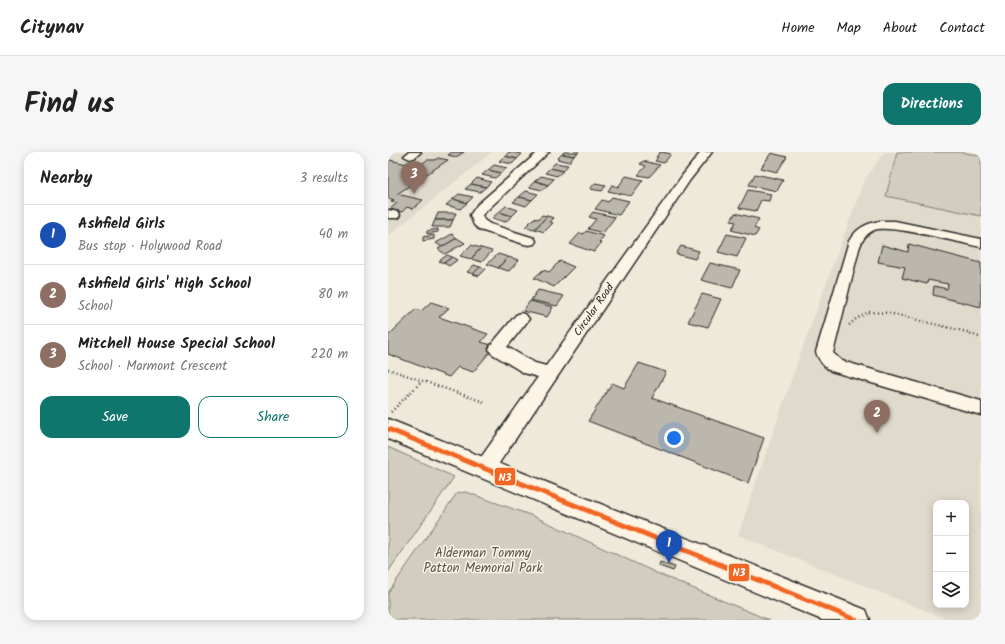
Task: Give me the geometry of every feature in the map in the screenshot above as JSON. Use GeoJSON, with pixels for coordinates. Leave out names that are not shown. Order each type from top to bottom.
{"type":"FeatureCollection","features":[{"type":"Feature","properties":{"kind":"main road"},"geometry":{"type":"LineString","coordinates":[[389,420],[484,469],[856,620]]}},
{"type":"Feature","properties":{"kind":"street"},"geometry":{"type":"LineString","coordinates":[[529,241],[485,227],[478,222],[476,215],[481,208],[544,152]]}},
{"type":"Feature","properties":{"kind":"street","name":"Circular Road"},"geometry":{"type":"LineString","coordinates":[[484,469],[686,178],[707,152]]}},
{"type":"Feature","properties":{"kind":"street"},"geometry":{"type":"LineString","coordinates":[[981,243],[895,225],[884,224],[869,227],[856,238],[852,249],[824,352],[830,363],[837,366],[981,408]]}},
{"type":"Feature","properties":{"kind":"street"},"geometry":{"type":"LineString","coordinates":[[521,319],[497,350],[530,368],[550,374]]}},
{"type":"Feature","properties":{"kind":"path"},"geometry":{"type":"LineString","coordinates":[[826,344],[856,319],[869,312],[889,313],[967,332],[981,338]]}},
{"type":"Feature","properties":{"kind":"path"},"geometry":{"type":"LineString","coordinates":[[388,369],[484,402]]}},
{"type":"Feature","properties":{"kind":"path"},"geometry":{"type":"LineString","coordinates":[[389,420],[422,381]]}},
{"type":"Feature","properties":{"kind":"shaded area"},"geometry":{"type":"Polygon","coordinates":[[[388,152],[492,152],[388,236],[388,152]]]}},
{"type":"Feature","properties":{"kind":"shaded area"},"geometry":{"type":"Polygon","coordinates":[[[884,152],[981,152],[981,620],[949,620],[738,535],[797,363],[864,181],[884,152]]]}},
{"type":"Feature","properties":{"kind":"green space"},"geometry":{"type":"Polygon","coordinates":[[[897,152],[961,152],[981,156],[981,216],[886,196],[897,152]]]}},
{"type":"Feature","properties":{"kind":"green space"},"geometry":{"type":"Polygon","coordinates":[[[388,447],[454,477],[388,572],[388,447]]]}},
{"type":"Feature","properties":{"kind":"green space","name":"Alderman Tommy Patton Memorial Park"},"geometry":{"type":"Polygon","coordinates":[[[466,492],[533,516],[661,575],[769,620],[388,620],[388,593],[457,493],[466,492]]]}},
{"type":"Feature","properties":{"kind":"building"},"geometry":{"type":"Polygon","coordinates":[[[452,152],[464,152],[456,157],[448,155],[452,152]]]}},
{"type":"Feature","properties":{"kind":"building"},"geometry":{"type":"Polygon","coordinates":[[[509,152],[522,154],[517,159],[505,156],[509,152]]]}},
{"type":"Feature","properties":{"kind":"building"},"geometry":{"type":"Polygon","coordinates":[[[564,152],[579,152],[574,156],[562,154],[564,152]]]}},
{"type":"Feature","properties":{"kind":"building"},"geometry":{"type":"Polygon","coordinates":[[[660,152],[671,154],[664,163],[655,161],[660,152]]]}},
{"type":"Feature","properties":{"kind":"building"},"geometry":{"type":"Polygon","coordinates":[[[771,153],[787,157],[777,172],[761,168],[771,153]]]}},
{"type":"Feature","properties":{"kind":"building"},"geometry":{"type":"Polygon","coordinates":[[[562,154],[574,156],[569,162],[557,159],[562,154]]]}},
{"type":"Feature","properties":{"kind":"building"},"geometry":{"type":"Polygon","coordinates":[[[505,156],[517,159],[512,164],[499,161],[505,156]]]}},
{"type":"Feature","properties":{"kind":"building"},"geometry":{"type":"Polygon","coordinates":[[[438,158],[448,160],[397,194],[423,200],[413,209],[407,207],[402,212],[390,209],[397,203],[391,202],[394,200],[388,198],[388,162],[390,160],[411,165],[408,167],[415,169],[427,160],[435,160],[438,158]]]}},
{"type":"Feature","properties":{"kind":"building"},"geometry":{"type":"Polygon","coordinates":[[[643,161],[660,165],[649,177],[638,175],[646,166],[640,164],[643,161]]]}},
{"type":"Feature","properties":{"kind":"building"},"geometry":{"type":"Polygon","coordinates":[[[555,163],[568,165],[563,171],[550,168],[555,163]]]}},
{"type":"Feature","properties":{"kind":"building"},"geometry":{"type":"Polygon","coordinates":[[[494,165],[507,168],[501,173],[488,170],[494,165]]]}},
{"type":"Feature","properties":{"kind":"building"},"geometry":{"type":"Polygon","coordinates":[[[550,168],[563,171],[557,176],[545,173],[550,168]]]}},
{"type":"Feature","properties":{"kind":"building"},"geometry":{"type":"Polygon","coordinates":[[[488,170],[501,173],[495,178],[482,175],[488,170]]]}},
{"type":"Feature","properties":{"kind":"building"},"geometry":{"type":"Polygon","coordinates":[[[755,174],[783,180],[777,191],[749,185],[755,174]]]}},
{"type":"Feature","properties":{"kind":"building"},"geometry":{"type":"Polygon","coordinates":[[[541,176],[554,179],[548,185],[535,181],[541,176]]]}},
{"type":"Feature","properties":{"kind":"building"},"geometry":{"type":"Polygon","coordinates":[[[626,176],[643,180],[631,196],[608,191],[612,185],[618,187],[626,176]]]}},
{"type":"Feature","properties":{"kind":"building"},"geometry":{"type":"Polygon","coordinates":[[[477,178],[491,182],[486,187],[471,184],[477,178]]]}},
{"type":"Feature","properties":{"kind":"building"},"geometry":{"type":"Polygon","coordinates":[[[535,181],[548,185],[542,190],[529,187],[535,181]]]}},
{"type":"Feature","properties":{"kind":"building"},"geometry":{"type":"Polygon","coordinates":[[[595,183],[606,185],[602,191],[590,189],[595,183]]]}},
{"type":"Feature","properties":{"kind":"building"},"geometry":{"type":"Polygon","coordinates":[[[471,184],[486,187],[480,192],[465,189],[471,184]]]}},
{"type":"Feature","properties":{"kind":"building"},"geometry":{"type":"Polygon","coordinates":[[[748,190],[771,194],[769,201],[761,200],[756,211],[739,208],[748,190]]]}},
{"type":"Feature","properties":{"kind":"building"},"geometry":{"type":"Polygon","coordinates":[[[526,191],[538,194],[532,200],[519,197],[526,191]]]}},
{"type":"Feature","properties":{"kind":"building"},"geometry":{"type":"Polygon","coordinates":[[[459,194],[473,197],[467,203],[453,199],[459,194]]]}},
{"type":"Feature","properties":{"kind":"building"},"geometry":{"type":"Polygon","coordinates":[[[519,197],[532,200],[526,206],[513,202],[519,197]]]}},
{"type":"Feature","properties":{"kind":"building"},"geometry":{"type":"Polygon","coordinates":[[[612,197],[629,201],[619,215],[595,209],[602,200],[608,202],[612,197]]]}},
{"type":"Feature","properties":{"kind":"building"},"geometry":{"type":"Polygon","coordinates":[[[453,199],[467,203],[460,209],[446,205],[453,199]]]}},
{"type":"Feature","properties":{"kind":"building"},"geometry":{"type":"Polygon","coordinates":[[[506,206],[518,210],[512,216],[499,212],[506,206]]]}},
{"type":"Feature","properties":{"kind":"building"},"geometry":{"type":"Polygon","coordinates":[[[499,212],[512,216],[505,222],[492,218],[499,212]]]}},
{"type":"Feature","properties":{"kind":"building"},"geometry":{"type":"Polygon","coordinates":[[[593,212],[615,217],[603,233],[588,229],[596,219],[589,217],[593,212]]]}},
{"type":"Feature","properties":{"kind":"building"},"geometry":{"type":"Polygon","coordinates":[[[438,213],[456,213],[453,220],[435,220],[438,213]]]}},
{"type":"Feature","properties":{"kind":"building"},"geometry":{"type":"Polygon","coordinates":[[[735,213],[759,219],[754,228],[759,230],[755,236],[731,230],[736,222],[731,221],[735,213]]]}},
{"type":"Feature","properties":{"kind":"building"},"geometry":{"type":"Polygon","coordinates":[[[542,215],[547,216],[535,229],[525,227],[534,218],[538,219],[542,215]]]}},
{"type":"Feature","properties":{"kind":"building"},"geometry":{"type":"Polygon","coordinates":[[[547,216],[554,218],[550,222],[553,223],[544,232],[535,229],[547,216]]]}},
{"type":"Feature","properties":{"kind":"building"},"geometry":{"type":"Polygon","coordinates":[[[435,220],[453,220],[450,227],[432,227],[435,220]]]}},
{"type":"Feature","properties":{"kind":"building"},"geometry":{"type":"Polygon","coordinates":[[[438,229],[438,232],[427,234],[427,231],[438,229]]]}},
{"type":"Feature","properties":{"kind":"building"},"geometry":{"type":"Polygon","coordinates":[[[586,231],[604,236],[594,252],[570,244],[580,233],[584,234],[586,231]]]}},
{"type":"Feature","properties":{"kind":"building"},"geometry":{"type":"Polygon","coordinates":[[[452,234],[457,238],[442,247],[436,243],[452,234]]]}},
{"type":"Feature","properties":{"kind":"building"},"geometry":{"type":"Polygon","coordinates":[[[727,234],[746,238],[737,257],[718,252],[727,234]]]}},
{"type":"Feature","properties":{"kind":"building"},"geometry":{"type":"Polygon","coordinates":[[[434,235],[434,239],[423,241],[423,237],[434,235]]]}},
{"type":"Feature","properties":{"kind":"building"},"geometry":{"type":"Polygon","coordinates":[[[457,238],[465,243],[445,254],[438,249],[457,238]]]}},
{"type":"Feature","properties":{"kind":"building"},"geometry":{"type":"Polygon","coordinates":[[[909,244],[981,263],[981,307],[933,295],[934,286],[947,289],[948,284],[928,280],[927,284],[902,278],[905,267],[878,262],[882,245],[908,252],[909,244]]]}},
{"type":"Feature","properties":{"kind":"building"},"geometry":{"type":"Polygon","coordinates":[[[471,245],[481,248],[471,259],[460,256],[471,245]]]}},
{"type":"Feature","properties":{"kind":"building"},"geometry":{"type":"Polygon","coordinates":[[[681,246],[699,251],[695,259],[676,254],[681,246]]]}},
{"type":"Feature","properties":{"kind":"building"},"geometry":{"type":"Polygon","coordinates":[[[481,248],[492,251],[482,262],[471,259],[481,248]]]}},
{"type":"Feature","properties":{"kind":"building"},"geometry":{"type":"Polygon","coordinates":[[[498,254],[508,257],[498,268],[487,264],[498,254]]]}},
{"type":"Feature","properties":{"kind":"building"},"geometry":{"type":"Polygon","coordinates":[[[447,255],[452,257],[444,263],[439,261],[447,255]]]}},
{"type":"Feature","properties":{"kind":"building"},"geometry":{"type":"Polygon","coordinates":[[[452,257],[457,260],[449,266],[444,263],[452,257]]]}},
{"type":"Feature","properties":{"kind":"building"},"geometry":{"type":"Polygon","coordinates":[[[508,257],[519,260],[509,271],[498,268],[508,257]]]}},
{"type":"Feature","properties":{"kind":"building"},"geometry":{"type":"Polygon","coordinates":[[[560,261],[574,267],[554,287],[534,278],[543,270],[549,272],[560,261]]]}},
{"type":"Feature","properties":{"kind":"building"},"geometry":{"type":"Polygon","coordinates":[[[710,263],[740,270],[732,288],[701,280],[710,263]]]}},
{"type":"Feature","properties":{"kind":"building"},"geometry":{"type":"Polygon","coordinates":[[[474,265],[480,267],[473,274],[467,272],[474,265]]]}},
{"type":"Feature","properties":{"kind":"building"},"geometry":{"type":"Polygon","coordinates":[[[480,267],[486,269],[479,276],[473,274],[480,267]]]}},
{"type":"Feature","properties":{"kind":"building"},"geometry":{"type":"Polygon","coordinates":[[[538,290],[564,296],[557,306],[531,300],[538,290]]]}},
{"type":"Feature","properties":{"kind":"building"},"geometry":{"type":"Polygon","coordinates":[[[702,294],[721,299],[708,327],[688,322],[702,294]]]}},
{"type":"Feature","properties":{"kind":"building"},"geometry":{"type":"Polygon","coordinates":[[[530,301],[553,307],[547,317],[523,311],[530,301]]]}},
{"type":"Feature","properties":{"kind":"building"},"geometry":{"type":"Polygon","coordinates":[[[431,302],[449,308],[439,317],[488,334],[481,342],[495,346],[473,372],[458,367],[449,377],[388,354],[388,336],[416,309],[421,311],[431,302]]]}},
{"type":"Feature","properties":{"kind":"building"},"geometry":{"type":"Polygon","coordinates":[[[639,363],[666,372],[652,398],[764,438],[748,483],[588,421],[612,383],[624,388],[639,363]]]}},
{"type":"Feature","properties":{"kind":"building"},"geometry":{"type":"Polygon","coordinates":[[[660,562],[675,567],[673,571],[659,566],[660,562]]]}},
{"type":"Feature","properties":{"kind":"transit line","name":"N3"},"geometry":{"type":"LineString","coordinates":[[388,429],[856,620]]}},
{"type":"Feature","properties":{"kind":"place","name":"Mitchell House Special School"},"geometry":{"type":"Point","coordinates":[414,194]}},
{"type":"Feature","properties":{"kind":"place","name":"Ashfield Girls' High School"},"geometry":{"type":"Point","coordinates":[877,433]}},
{"type":"Feature","properties":{"kind":"place","name":"Ashfield Girls"},"geometry":{"type":"Point","coordinates":[669,563]}}]}
